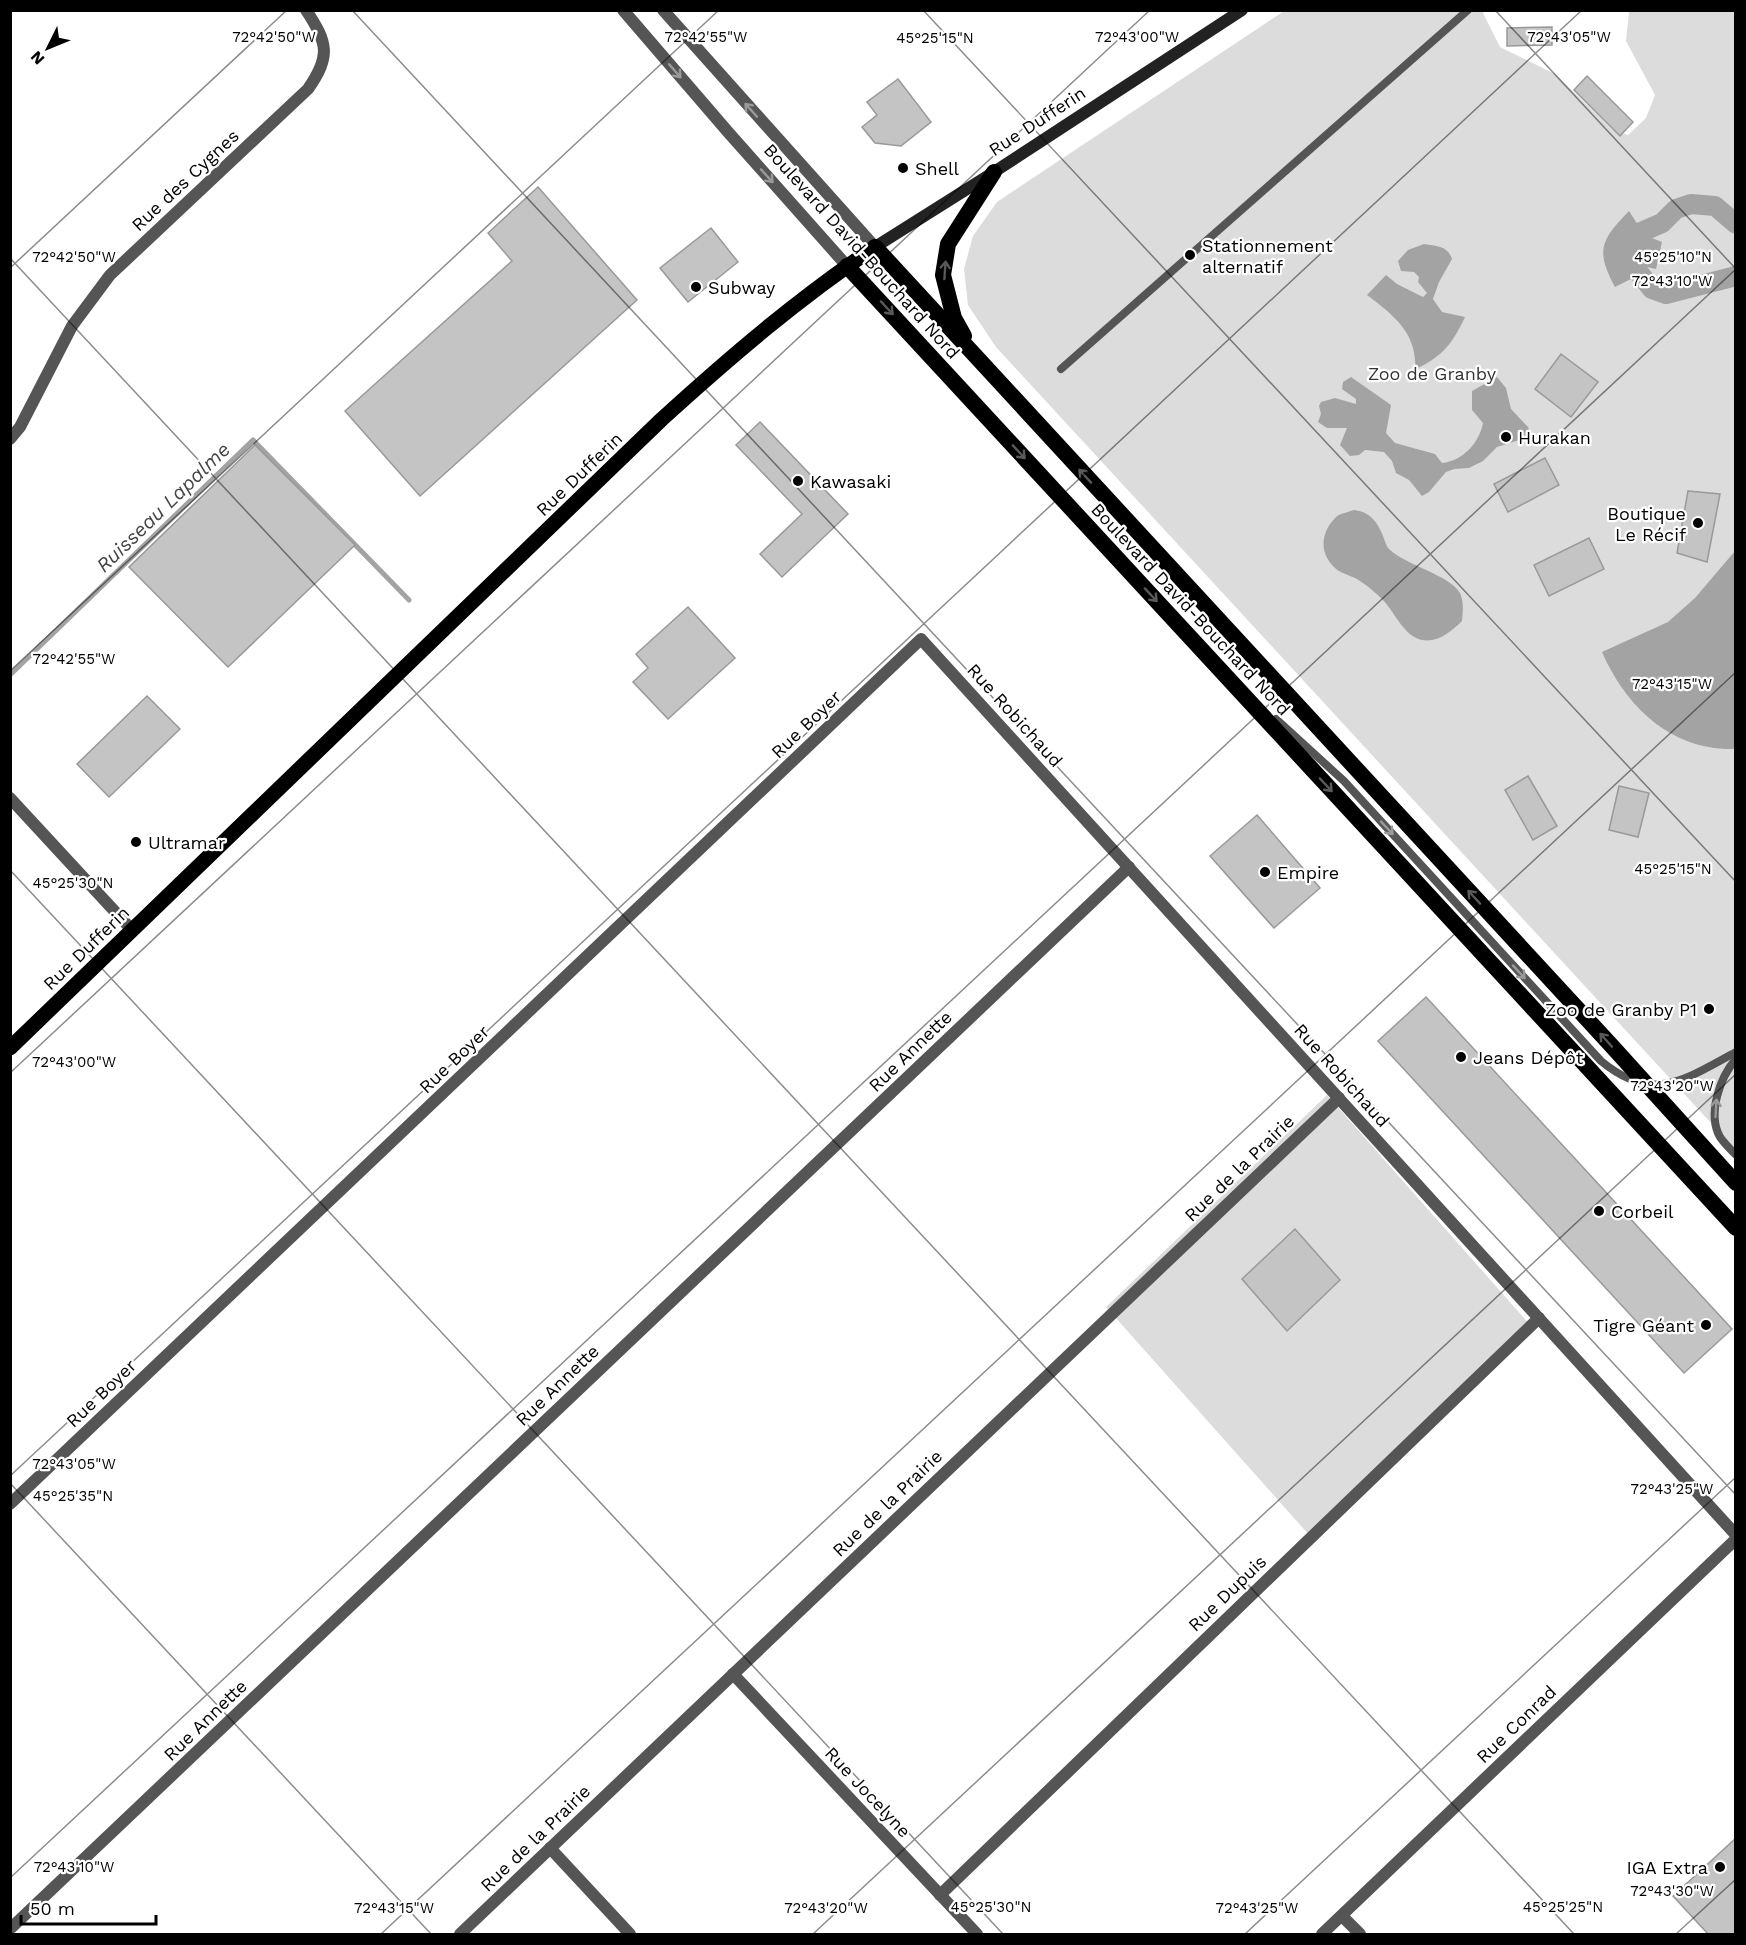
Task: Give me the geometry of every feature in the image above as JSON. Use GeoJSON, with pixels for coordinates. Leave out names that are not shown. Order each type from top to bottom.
{"type":"FeatureCollection","features":[{"type":"Feature","properties":{"kind":"highway"},"geometry":{"type":"LineString","coordinates":[[979,362],[954,318],[943,275],[948,244],[994,172]]}},
{"type":"Feature","properties":{"kind":"highway","name":"Boulevard David-Bouchard Nord"},"geometry":{"type":"LineString","coordinates":[[874,247],[1736,1182]]}},
{"type":"Feature","properties":{"kind":"highway","name":"Boulevard David-Bouchard Nord"},"geometry":{"type":"LineString","coordinates":[[848,266],[1736,1228]]}},
{"type":"Feature","properties":{"kind":"main road","name":"Rue Dufferin"},"geometry":{"type":"LineString","coordinates":[[10,1048],[662,419],[736,351],[874,247],[994,172],[1242,10]]}},
{"type":"Feature","properties":{"kind":"street","name":"Rue des Cygnes"},"geometry":{"type":"LineString","coordinates":[[10,439],[20,427],[72,326],[110,275],[308,89],[320,71],[325,52],[316,25],[306,10]]}},
{"type":"Feature","properties":{"kind":"street","name":"Boulevard David-Bouchard Nord"},"geometry":{"type":"LineString","coordinates":[[623,10],[848,266]]}},
{"type":"Feature","properties":{"kind":"street","name":"Boulevard David-Bouchard Nord"},"geometry":{"type":"LineString","coordinates":[[663,10],[874,247]]}},
{"type":"Feature","properties":{"kind":"street","name":"Rue Robichaud"},"geometry":{"type":"LineString","coordinates":[[921,639],[1736,1534]]}},
{"type":"Feature","properties":{"kind":"street","name":"Rue Boyer"},"geometry":{"type":"LineString","coordinates":[[10,1504],[921,639]]}},
{"type":"Feature","properties":{"kind":"street"},"geometry":{"type":"LineString","coordinates":[[10,798],[132,930]]}},
{"type":"Feature","properties":{"kind":"street","name":"Rue Annette"},"geometry":{"type":"LineString","coordinates":[[10,1929],[1129,867]]}},
{"type":"Feature","properties":{"kind":"street","name":"Rue de la Prairie"},"geometry":{"type":"LineString","coordinates":[[460,1935],[1339,1098]]}},
{"type":"Feature","properties":{"kind":"street","name":"Rue Dupuis"},"geometry":{"type":"LineString","coordinates":[[940,1895],[1539,1318]]}},
{"type":"Feature","properties":{"kind":"street","name":"Rue Conrad"},"geometry":{"type":"LineString","coordinates":[[1322,1935],[1736,1539]]}},
{"type":"Feature","properties":{"kind":"street","name":"Rue Jocelyne"},"geometry":{"type":"LineString","coordinates":[[733,1674],[977,1935]]}},
{"type":"Feature","properties":{"kind":"street"},"geometry":{"type":"LineString","coordinates":[[550,1848],[630,1935]]}},
{"type":"Feature","properties":{"kind":"street"},"geometry":{"type":"LineString","coordinates":[[1342,1916],[1360,1935]]}},
{"type":"Feature","properties":{"kind":"lane"},"geometry":{"type":"LineString","coordinates":[[1061,369],[1468,10]]}},
{"type":"Feature","properties":{"kind":"lane"},"geometry":{"type":"LineString","coordinates":[[1208,657],[1344,781],[1600,1061],[1617,1074],[1645,1084],[1678,1082],[1736,1052]]}},
{"type":"Feature","properties":{"kind":"lane"},"geometry":{"type":"LineString","coordinates":[[1736,1059],[1729,1067],[1719,1087],[1716,1123],[1720,1136],[1736,1155]]}},
{"type":"Feature","properties":{"kind":"green space","name":"Zoo de Granby"},"geometry":{"type":"Polygon","coordinates":[[[1284,11],[1485,11],[1483,13],[1500,47],[1555,74],[1613,130],[1628,135],[1646,118],[1655,95],[1626,41],[1629,12],[1625,11],[1735,11],[1735,1149],[996,347],[968,305],[964,269],[973,236],[997,202],[1284,11]]]}},
{"type":"Feature","properties":{"kind":"green space"},"geometry":{"type":"Polygon","coordinates":[[[1327,1095],[1532,1327],[1310,1536],[1106,1307],[1327,1095]]]}},
{"type":"Feature","properties":{"kind":"shaded area"},"geometry":{"type":"Polygon","coordinates":[[[1629,211],[1638,225],[1639,233],[1662,242],[1656,269],[1633,264],[1637,276],[1615,287],[1605,264],[1604,246],[1612,230],[1629,211]]]}},
{"type":"Feature","properties":{"kind":"shaded area"},"geometry":{"type":"Polygon","coordinates":[[[1424,244],[1445,249],[1452,259],[1439,282],[1433,299],[1442,312],[1465,317],[1446,348],[1416,369],[1413,348],[1405,330],[1367,295],[1386,275],[1397,284],[1423,297],[1427,293],[1418,282],[1419,277],[1414,272],[1401,271],[1398,261],[1408,250],[1424,244]]]}},
{"type":"Feature","properties":{"kind":"shaded area","name":"Hurakan"},"geometry":{"type":"Polygon","coordinates":[[[1351,377],[1391,405],[1386,433],[1395,443],[1435,454],[1442,463],[1457,459],[1474,444],[1483,423],[1472,410],[1472,391],[1497,377],[1506,388],[1511,409],[1528,427],[1532,436],[1497,447],[1483,461],[1469,468],[1446,472],[1429,492],[1422,496],[1409,480],[1396,473],[1392,461],[1384,452],[1365,450],[1359,455],[1350,456],[1340,445],[1347,428],[1327,428],[1318,422],[1321,402],[1335,398],[1356,404],[1356,399],[1342,389],[1343,382],[1351,377]]]}},
{"type":"Feature","properties":{"kind":"shaded area"},"geometry":{"type":"Polygon","coordinates":[[[1354,510],[1372,518],[1388,548],[1396,555],[1437,575],[1455,587],[1461,596],[1463,611],[1462,621],[1454,629],[1434,640],[1415,638],[1375,593],[1358,580],[1337,570],[1330,562],[1324,548],[1328,528],[1337,516],[1354,510]]]}},
{"type":"Feature","properties":{"kind":"shaded area"},"geometry":{"type":"Polygon","coordinates":[[[1735,551],[1735,749],[1712,748],[1672,734],[1654,722],[1624,691],[1602,652],[1668,622],[1695,598],[1735,551]]]}},
{"type":"Feature","properties":{"kind":"building"},"geometry":{"type":"Polygon","coordinates":[[[1552,27],[1552,45],[1507,46],[1507,28],[1552,27]]]}},
{"type":"Feature","properties":{"kind":"building"},"geometry":{"type":"Polygon","coordinates":[[[1587,76],[1633,122],[1620,136],[1574,90],[1587,76]]]}},
{"type":"Feature","properties":{"kind":"building"},"geometry":{"type":"Polygon","coordinates":[[[898,79],[931,122],[901,146],[875,143],[862,127],[877,115],[867,102],[898,79]]]}},
{"type":"Feature","properties":{"kind":"building"},"geometry":{"type":"Polygon","coordinates":[[[538,187],[637,300],[420,496],[345,411],[512,261],[488,233],[538,187]]]}},
{"type":"Feature","properties":{"kind":"building"},"geometry":{"type":"Polygon","coordinates":[[[711,228],[738,262],[688,302],[660,268],[711,228]]]}},
{"type":"Feature","properties":{"kind":"building"},"geometry":{"type":"Polygon","coordinates":[[[1561,354],[1598,382],[1571,417],[1535,389],[1561,354]]]}},
{"type":"Feature","properties":{"kind":"building"},"geometry":{"type":"Polygon","coordinates":[[[760,422],[848,514],[782,577],[760,554],[802,514],[736,445],[760,422]]]}},
{"type":"Feature","properties":{"kind":"building"},"geometry":{"type":"Polygon","coordinates":[[[255,445],[355,545],[228,667],[129,567],[255,445]]]}},
{"type":"Feature","properties":{"kind":"building"},"geometry":{"type":"Polygon","coordinates":[[[1545,458],[1559,485],[1508,512],[1494,484],[1545,458]]]}},
{"type":"Feature","properties":{"kind":"building","name":"Boutique Le Récif"},"geometry":{"type":"Polygon","coordinates":[[[1688,491],[1720,494],[1707,562],[1677,553],[1688,491]]]}},
{"type":"Feature","properties":{"kind":"building"},"geometry":{"type":"Polygon","coordinates":[[[1589,538],[1604,569],[1549,596],[1534,565],[1589,538]]]}},
{"type":"Feature","properties":{"kind":"building"},"geometry":{"type":"Polygon","coordinates":[[[688,607],[735,658],[668,719],[633,682],[648,668],[636,654],[688,607]]]}},
{"type":"Feature","properties":{"kind":"building"},"geometry":{"type":"Polygon","coordinates":[[[147,696],[180,729],[109,797],[77,764],[147,696]]]}},
{"type":"Feature","properties":{"kind":"building"},"geometry":{"type":"Polygon","coordinates":[[[1528,776],[1557,826],[1533,840],[1505,790],[1528,776]]]}},
{"type":"Feature","properties":{"kind":"building"},"geometry":{"type":"Polygon","coordinates":[[[1619,786],[1649,793],[1638,837],[1609,830],[1619,786]]]}},
{"type":"Feature","properties":{"kind":"building","name":"Empire"},"geometry":{"type":"Polygon","coordinates":[[[1257,815],[1320,888],[1274,928],[1210,856],[1257,815]]]}},
{"type":"Feature","properties":{"kind":"building"},"geometry":{"type":"Polygon","coordinates":[[[1426,997],[1732,1329],[1684,1373],[1378,1041],[1426,997]]]}},
{"type":"Feature","properties":{"kind":"building"},"geometry":{"type":"Polygon","coordinates":[[[1295,1229],[1340,1280],[1287,1331],[1242,1279],[1295,1229]]]}},
{"type":"Feature","properties":{"kind":"building","name":"IGA Extra"},"geometry":{"type":"Polygon","coordinates":[[[1736,1838],[1736,1935],[1709,1935],[1673,1896],[1736,1838]]]}},
{"type":"Feature","properties":{"kind":"waterway"},"geometry":{"type":"LineString","coordinates":[[1639,233],[1662,223],[1676,209],[1691,204],[1715,206],[1736,224]]}},
{"type":"Feature","properties":{"kind":"waterway"},"geometry":{"type":"LineString","coordinates":[[1632,264],[1652,289],[1666,294],[1736,276]]}},
{"type":"Feature","properties":{"kind":"waterway","name":"Ruisseau Lapalme"},"geometry":{"type":"LineString","coordinates":[[10,675],[253,440],[409,600]]}},
{"type":"Feature","properties":{"kind":"place","name":"Shell"},"geometry":{"type":"Point","coordinates":[903,168]}},
{"type":"Feature","properties":{"kind":"place","name":"Stationnement alternatif"},"geometry":{"type":"Point","coordinates":[1190,255]}},
{"type":"Feature","properties":{"kind":"place","name":"Subway"},"geometry":{"type":"Point","coordinates":[696,287]}},
{"type":"Feature","properties":{"kind":"place","name":"Hurakan"},"geometry":{"type":"Point","coordinates":[1506,437]}},
{"type":"Feature","properties":{"kind":"place","name":"Kawasaki"},"geometry":{"type":"Point","coordinates":[798,481]}},
{"type":"Feature","properties":{"kind":"place","name":"Boutique Le Récif"},"geometry":{"type":"Point","coordinates":[1698,523]}},
{"type":"Feature","properties":{"kind":"place","name":"Ultramar"},"geometry":{"type":"Point","coordinates":[136,842]}},
{"type":"Feature","properties":{"kind":"place","name":"Empire"},"geometry":{"type":"Point","coordinates":[1265,872]}},
{"type":"Feature","properties":{"kind":"place","name":"Zoo de Granby P1"},"geometry":{"type":"Point","coordinates":[1709,1009]}},
{"type":"Feature","properties":{"kind":"place","name":"Jeans Dépôt"},"geometry":{"type":"Point","coordinates":[1461,1057]}},
{"type":"Feature","properties":{"kind":"place","name":"Corbeil"},"geometry":{"type":"Point","coordinates":[1599,1211]}},
{"type":"Feature","properties":{"kind":"place","name":"Tigre Géant"},"geometry":{"type":"Point","coordinates":[1706,1325]}},
{"type":"Feature","properties":{"kind":"place","name":"IGA Extra"},"geometry":{"type":"Point","coordinates":[1720,1867]}}]}
